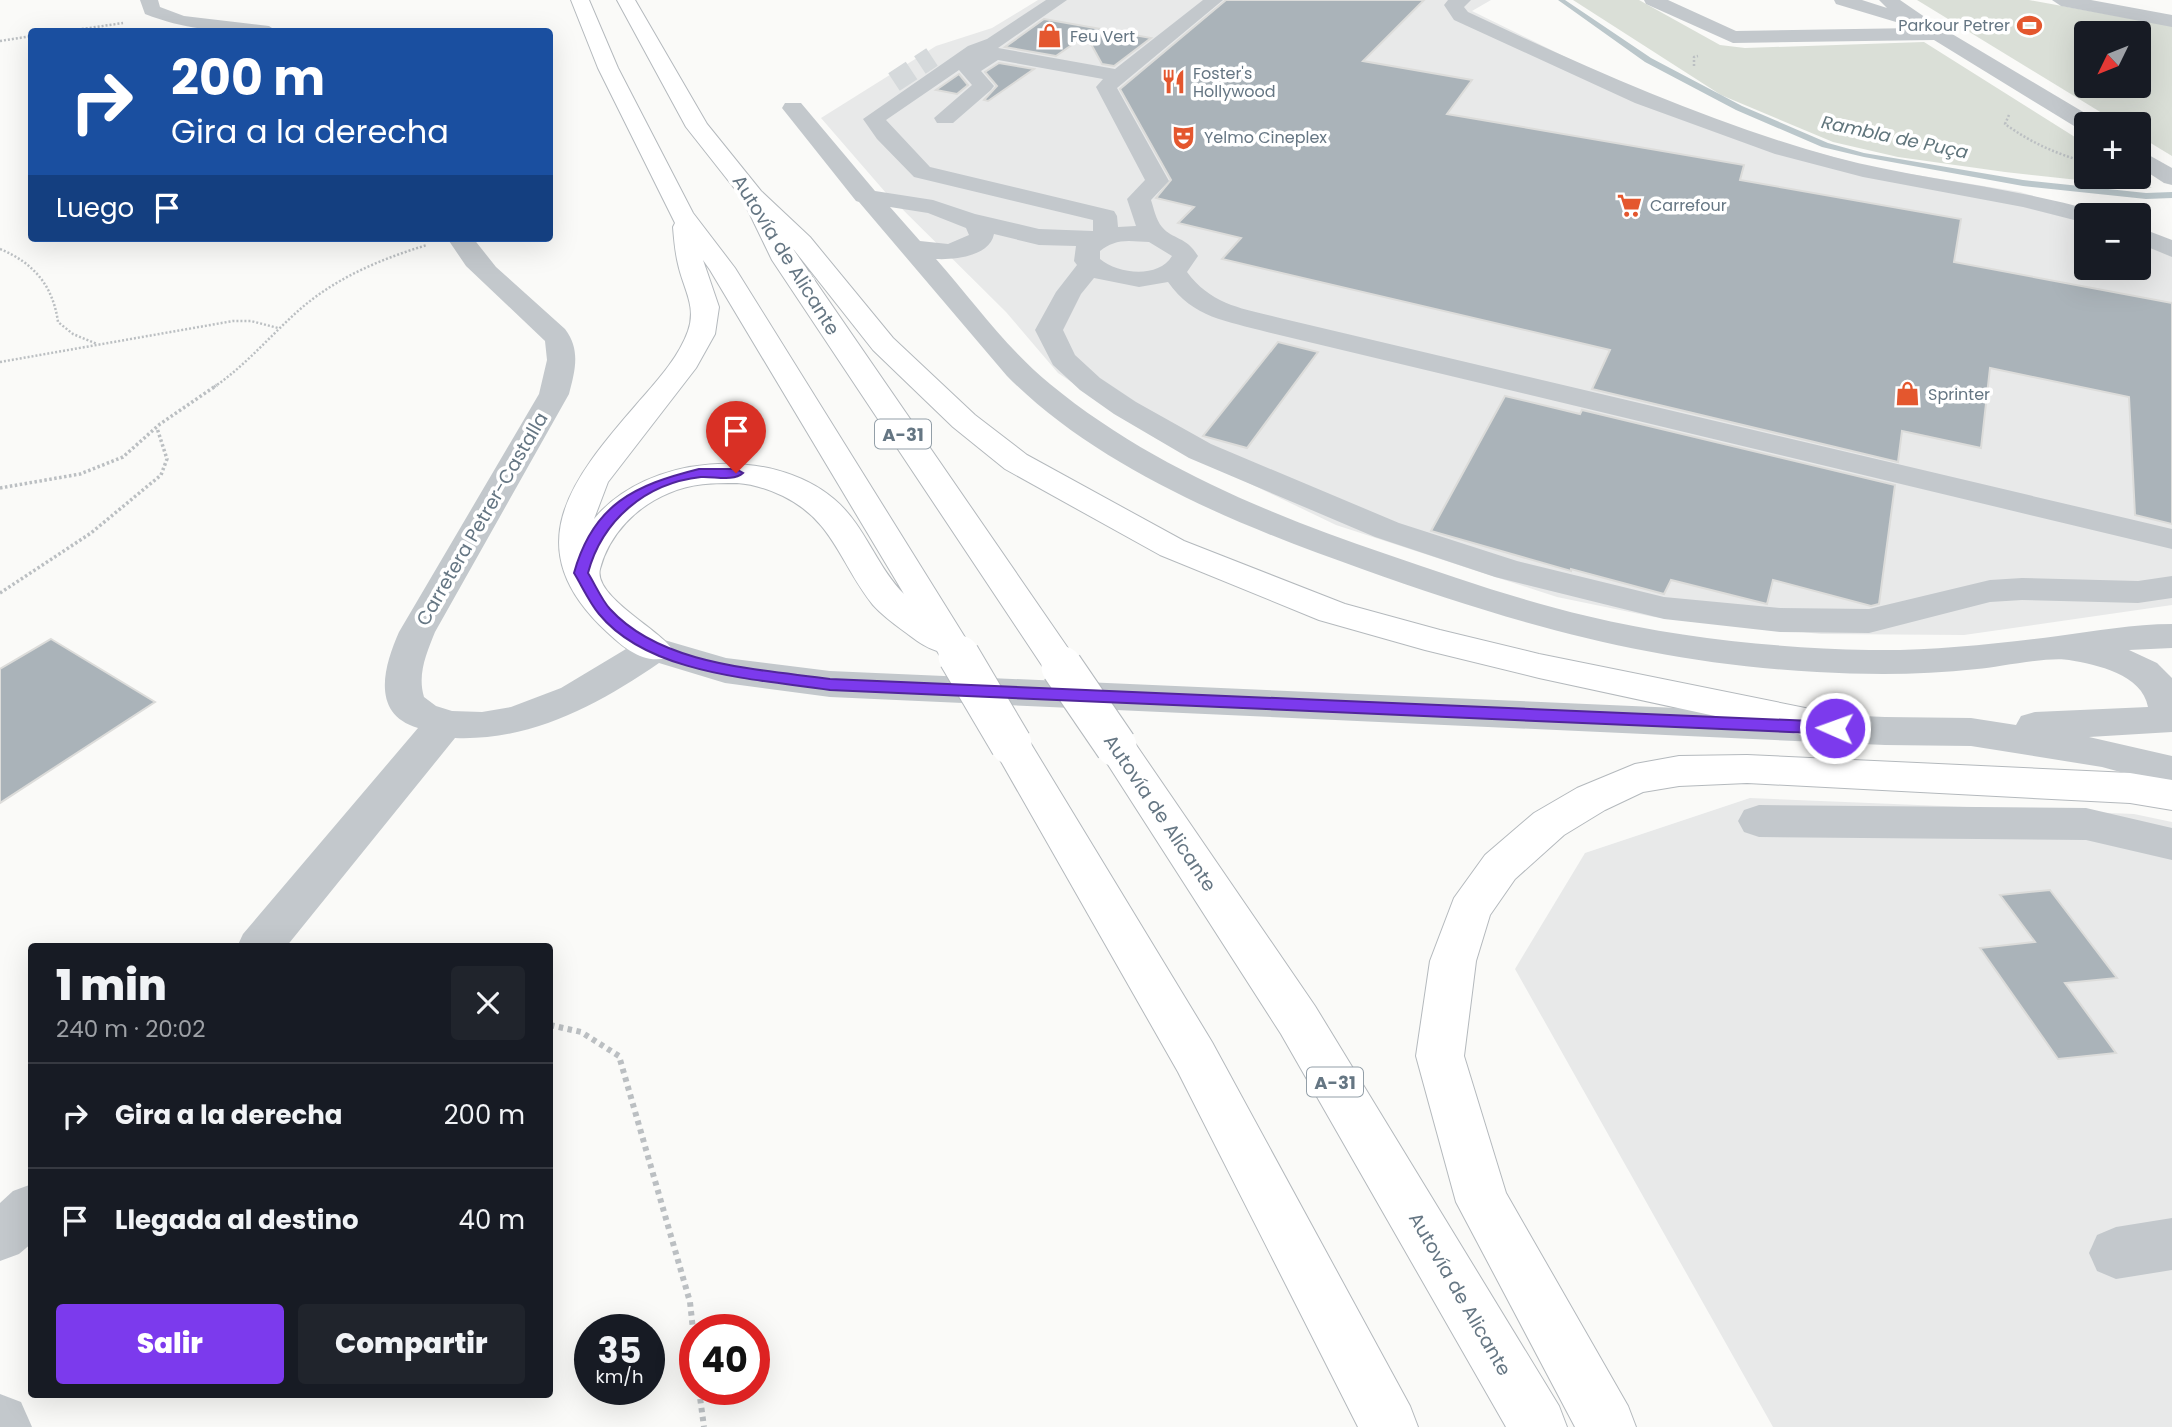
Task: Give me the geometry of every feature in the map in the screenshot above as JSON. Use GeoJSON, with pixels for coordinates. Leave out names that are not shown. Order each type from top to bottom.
{"type":"FeatureCollection","features":[{"type":"Feature","properties":{"kind":"highway"},"geometry":{"type":"LineString","coordinates":[[580,0],[608,68],[682,215],[722,268],[958,655],[1195,1057],[1389,1427]]}},
{"type":"Feature","properties":{"kind":"highway","name":"Autovía de Alicante"},"geometry":{"type":"LineString","coordinates":[[626,0],[697,127],[753,196],[785,260],[1116,746],[1298,1020],[1538,1427]]}},
{"type":"Feature","properties":{"kind":"highway"},"geometry":{"type":"LineString","coordinates":[[753,196],[801,243],[883,344],[964,421],[1016,462],[1172,548],[1332,612],[1438,642],[1835,728]]}},
{"type":"Feature","properties":{"kind":"highway"},"geometry":{"type":"LineString","coordinates":[[654,649],[626,632],[604,611],[581,573],[573,547],[576,517],[596,475],[682,369],[701,333],[707,302],[692,269],[682,215]]}},
{"type":"Feature","properties":{"kind":"highway"},"geometry":{"type":"LineString","coordinates":[[581,573],[587,551],[603,524],[623,503],[646,489],[699,473],[759,476],[811,497],[831,513],[885,596],[958,655]]}},
{"type":"Feature","properties":{"kind":"highway"},"geometry":{"type":"LineString","coordinates":[[1607,1427],[1482,1202],[1440,1056],[1453,961],[1470,910],[1500,867],[1549,824],[1591,799],[1635,779],[1679,771],[1760,770],[2130,788],[2172,795]]}},
{"type":"Feature","properties":{"kind":"street"},"geometry":{"type":"LineString","coordinates":[[149,0],[152,9],[180,21],[237,28]]}},
{"type":"Feature","properties":{"kind":"street"},"geometry":{"type":"LineString","coordinates":[[945,118],[984,86],[969,70],[987,49],[1058,0]]}},
{"type":"Feature","properties":{"kind":"street"},"geometry":{"type":"LineString","coordinates":[[1156,235],[1139,200],[1157,181],[1106,87],[1214,0]]}},
{"type":"Feature","properties":{"kind":"street"},"geometry":{"type":"LineString","coordinates":[[1653,0],[1732,37],[1931,30]]}},
{"type":"Feature","properties":{"kind":"street"},"geometry":{"type":"LineString","coordinates":[[1843,0],[1931,30]]}},
{"type":"Feature","properties":{"kind":"street"},"geometry":{"type":"LineString","coordinates":[[1888,0],[1931,30],[2074,116]]}},
{"type":"Feature","properties":{"kind":"street"},"geometry":{"type":"LineString","coordinates":[[2061,0],[2172,21]]}},
{"type":"Feature","properties":{"kind":"street"},"geometry":{"type":"LineString","coordinates":[[1458,2],[1461,16],[1607,86],[1683,117],[1841,165],[1886,176],[2010,195],[2074,213]]}},
{"type":"Feature","properties":{"kind":"street"},"geometry":{"type":"LineString","coordinates":[[874,119],[937,65],[987,49],[1118,76]]}},
{"type":"Feature","properties":{"kind":"street"},"geometry":{"type":"LineString","coordinates":[[937,65],[969,96]]}},
{"type":"Feature","properties":{"kind":"street"},"geometry":{"type":"LineString","coordinates":[[894,82],[864,105],[885,134],[922,172],[1098,244]]}},
{"type":"Feature","properties":{"kind":"street"},"geometry":{"type":"LineString","coordinates":[[793,108],[864,196],[908,243],[972,261],[1039,237],[1098,244]]}},
{"type":"Feature","properties":{"kind":"street"},"geometry":{"type":"LineString","coordinates":[[2151,164],[2172,178]]}},
{"type":"Feature","properties":{"kind":"street"},"geometry":{"type":"LineString","coordinates":[[864,196],[933,208],[972,261],[1038,390],[1123,449],[1191,486],[1315,541],[1479,598],[1615,635],[1696,648],[1795,657],[1900,662],[1961,659],[2059,648],[2116,645],[2172,636]]}},
{"type":"Feature","properties":{"kind":"street"},"geometry":{"type":"LineString","coordinates":[[1141,208],[1098,244],[1049,330],[1063,359],[1090,384],[1185,444],[1287,490],[1387,530],[1507,569],[1664,608],[1780,620],[1869,621],[1990,591],[2022,589],[2138,592],[2172,587]]}},
{"type":"Feature","properties":{"kind":"street"},"geometry":{"type":"LineString","coordinates":[[908,243],[904,232],[922,220],[937,217],[972,261]]}},
{"type":"Feature","properties":{"kind":"street"},"geometry":{"type":"LineString","coordinates":[[908,243],[972,261],[1010,245],[1098,244],[1130,233],[1156,235],[1181,247],[1185,256],[1182,264],[1173,271],[1146,279],[1129,279],[1106,274],[1098,244]]}},
{"type":"Feature","properties":{"kind":"street"},"geometry":{"type":"LineString","coordinates":[[2151,237],[2172,242]]}},
{"type":"Feature","properties":{"kind":"street"},"geometry":{"type":"LineString","coordinates":[[2151,240],[2172,249]]}},
{"type":"Feature","properties":{"kind":"street","name":"Carretera Petrer-Castalla"},"geometry":{"type":"LineString","coordinates":[[450,242],[463,245],[482,267],[542,321],[559,340],[561,365],[554,394],[417,632],[405,660],[401,678],[405,700],[413,711],[446,723],[479,726],[535,713],[609,678],[654,649]]}},
{"type":"Feature","properties":{"kind":"street"},"geometry":{"type":"LineString","coordinates":[[1173,271],[1189,293],[1209,307],[1277,326],[2172,539]]}},
{"type":"Feature","properties":{"kind":"street"},"geometry":{"type":"LineString","coordinates":[[2116,645],[2144,630],[2172,625]]}},
{"type":"Feature","properties":{"kind":"street"},"geometry":{"type":"LineString","coordinates":[[1971,732],[2011,727],[2167,719],[2168,705],[2158,684],[2116,645]]}},
{"type":"Feature","properties":{"kind":"street"},"geometry":{"type":"LineString","coordinates":[[2116,645],[2172,658]]}},
{"type":"Feature","properties":{"kind":"street"},"geometry":{"type":"LineString","coordinates":[[654,649],[725,670],[830,684],[1971,732],[2102,752],[2172,771]]}},
{"type":"Feature","properties":{"kind":"street"},"geometry":{"type":"LineString","coordinates":[[262,943],[343,848],[417,754],[446,723]]}},
{"type":"Feature","properties":{"kind":"street"},"geometry":{"type":"LineString","coordinates":[[1759,821],[2086,824],[2172,844]]}},
{"type":"Feature","properties":{"kind":"street"},"geometry":{"type":"LineString","coordinates":[[0,1236],[28,1212]]}},
{"type":"Feature","properties":{"kind":"street"},"geometry":{"type":"LineString","coordinates":[[2116,1253],[2172,1244]]}},
{"type":"Feature","properties":{"kind":"street"},"geometry":{"type":"LineString","coordinates":[[0,1423],[3,1427]]}},
{"type":"Feature","properties":{"kind":"path"},"geometry":{"type":"LineString","coordinates":[[86,28],[165,15]]}},
{"type":"Feature","properties":{"kind":"path"},"geometry":{"type":"LineString","coordinates":[[0,41],[28,37]]}},
{"type":"Feature","properties":{"kind":"path"},"geometry":{"type":"LineString","coordinates":[[2013,112],[2007,117],[2005,124],[2028,142],[2074,159]]}},
{"type":"Feature","properties":{"kind":"path"},"geometry":{"type":"LineString","coordinates":[[0,488],[40,483],[97,469],[123,457],[189,403],[226,379],[257,352],[278,328],[344,278],[391,256],[441,242]]}},
{"type":"Feature","properties":{"kind":"path"},"geometry":{"type":"LineString","coordinates":[[0,249],[26,262],[43,280],[56,306],[58,322],[73,334],[97,344]]}},
{"type":"Feature","properties":{"kind":"path"},"geometry":{"type":"LineString","coordinates":[[0,362],[233,321],[251,321],[278,328]]}},
{"type":"Feature","properties":{"kind":"path"},"geometry":{"type":"LineString","coordinates":[[0,593],[78,543],[117,514],[159,476],[166,468],[167,460],[157,428]]}},
{"type":"Feature","properties":{"kind":"path"},"geometry":{"type":"LineString","coordinates":[[553,1026],[581,1032],[620,1056],[691,1314]]}},
{"type":"Feature","properties":{"kind":"path"},"geometry":{"type":"LineString","coordinates":[[701,1405],[704,1427]]}},
{"type":"Feature","properties":{"kind":"shaded area"},"geometry":{"type":"Polygon","coordinates":[[[1038,0],[1491,0],[1472,11],[1657,102],[1748,134],[1874,168],[2020,192],[2074,208],[2074,280],[2151,280],[2151,235],[2172,247],[2172,605],[1964,635],[1821,634],[1654,617],[1557,597],[1336,525],[1157,439],[1058,373],[1006,312],[886,193],[821,118],[936,46],[992,28],[1038,0]]]}},
{"type":"Feature","properties":{"kind":"shaded area"},"geometry":{"type":"Polygon","coordinates":[[[1573,0],[1639,0],[1720,45],[1745,48],[1924,42],[2074,136],[2074,180],[1898,157],[1833,142],[1721,95],[1573,0]]]}},
{"type":"Feature","properties":{"kind":"shaded area"},"geometry":{"type":"Polygon","coordinates":[[[1917,0],[2029,0],[2144,21],[2074,21],[2074,96],[1917,0]]]}},
{"type":"Feature","properties":{"kind":"shaded area"},"geometry":{"type":"Polygon","coordinates":[[[2151,22],[2172,26],[2172,156],[2151,143],[2151,112],[2100,112],[2077,98],[2151,98],[2151,22]]]}},
{"type":"Feature","properties":{"kind":"shaded area"},"geometry":{"type":"Polygon","coordinates":[[[1750,798],[2134,814],[2172,822],[2172,1427],[1773,1427],[1515,969],[1585,853],[1750,798]]]}},
{"type":"Feature","properties":{"kind":"building"},"geometry":{"type":"Polygon","coordinates":[[[1226,0],[1424,0],[1363,61],[1472,80],[1447,114],[1744,165],[1740,180],[1961,219],[1954,262],[2172,303],[2172,524],[2135,515],[2129,397],[1990,368],[1981,448],[1902,431],[1898,462],[1592,389],[1610,350],[1222,259],[1241,238],[1178,223],[1194,207],[1156,198],[1171,180],[1120,89],[1226,0]]]}},
{"type":"Feature","properties":{"kind":"building"},"geometry":{"type":"Polygon","coordinates":[[[1044,19],[1151,38],[1114,66],[1102,64],[1086,35],[1056,56],[1005,47],[1044,19]]]}},
{"type":"Feature","properties":{"kind":"building"},"geometry":{"type":"Polygon","coordinates":[[[999,63],[1034,69],[988,101],[984,100],[997,86],[985,72],[999,63]]]}},
{"type":"Feature","properties":{"kind":"building"},"geometry":{"type":"Polygon","coordinates":[[[959,74],[968,85],[957,94],[936,90],[959,74]]]}},
{"type":"Feature","properties":{"kind":"building"},"geometry":{"type":"Polygon","coordinates":[[[1278,342],[1318,352],[1247,448],[1203,436],[1278,342]]]}},
{"type":"Feature","properties":{"kind":"building"},"geometry":{"type":"Polygon","coordinates":[[[1505,396],[1580,414],[1582,410],[1895,485],[1879,604],[1871,606],[1773,580],[1767,604],[1671,580],[1664,594],[1431,531],[1505,396]]]}},
{"type":"Feature","properties":{"kind":"building"},"geometry":{"type":"Polygon","coordinates":[[[51,639],[155,702],[0,803],[0,669],[51,639]]]}},
{"type":"Feature","properties":{"kind":"building"},"geometry":{"type":"Polygon","coordinates":[[[2050,890],[2117,978],[2065,983],[2116,1053],[2058,1059],[1980,948],[2035,942],[2000,895],[2050,890]]]}},
{"type":"Feature","properties":{"kind":"waterway","name":"Rambla de Puça"},"geometry":{"type":"LineString","coordinates":[[1561,0],[1648,60],[1739,108],[1825,145],[1864,155],[2023,183],[2146,196],[2172,195]]}},
{"type":"Feature","properties":{"kind":"tunnel"},"geometry":{"type":"LineString","coordinates":[[894,82],[932,57]]}},
{"type":"Feature","properties":{"kind":"place","name":"Parkour Petrer"},"geometry":{"type":"Point","coordinates":[2030,25]}},
{"type":"Feature","properties":{"kind":"place","name":"Feu Vert"},"geometry":{"type":"Point","coordinates":[1050,36]}},
{"type":"Feature","properties":{"kind":"place","name":"Foster's Hollywood"},"geometry":{"type":"Point","coordinates":[1173,82]}},
{"type":"Feature","properties":{"kind":"place","name":"Yelmo Cineplex"},"geometry":{"type":"Point","coordinates":[1184,137]}},
{"type":"Feature","properties":{"kind":"place","name":"Carrefour"},"geometry":{"type":"Point","coordinates":[1630,205]}},
{"type":"Feature","properties":{"kind":"place","name":"Sprinter"},"geometry":{"type":"Point","coordinates":[1908,394]}},
{"type":"Feature","properties":{"kind":"route"},"geometry":{"type":"LineString","coordinates":[[736,473],[699,473],[646,489],[623,503],[603,524],[587,551],[581,573],[604,611],[626,632],[654,649],[725,670],[830,684],[1835,728]]}}]}
